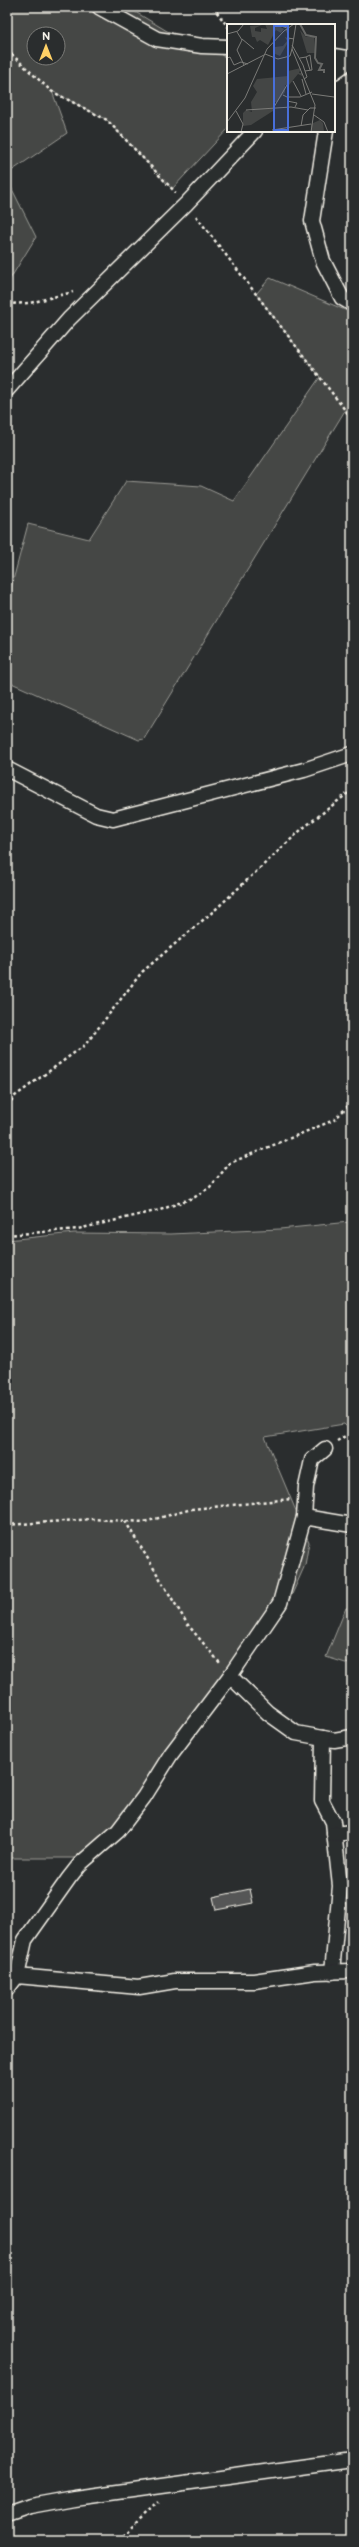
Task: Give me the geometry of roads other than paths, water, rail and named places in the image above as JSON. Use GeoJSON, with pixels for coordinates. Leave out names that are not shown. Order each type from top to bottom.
{"type":"FeatureCollection","features":[{"type":"Feature","properties":{"kind":"street"},"geometry":{"type":"LineString","coordinates":[[99,7],[157,39],[202,46],[227,47]]}},
{"type":"Feature","properties":{"kind":"street"},"geometry":{"type":"LineString","coordinates":[[335,56],[352,59]]}},
{"type":"Feature","properties":{"kind":"street"},"geometry":{"type":"LineString","coordinates":[[335,76],[352,59]]}},
{"type":"Feature","properties":{"kind":"street"},"geometry":{"type":"LineString","coordinates":[[7,390],[69,319],[186,204],[253,132]]}},
{"type":"Feature","properties":{"kind":"street"},"geometry":{"type":"LineString","coordinates":[[326,132],[312,221],[323,261],[342,298],[352,304]]}},
{"type":"Feature","properties":{"kind":"street"},"geometry":{"type":"LineString","coordinates":[[7,769],[96,815],[112,819],[296,772],[352,754]]}},
{"type":"Feature","properties":{"kind":"street"},"geometry":{"type":"LineString","coordinates":[[7,1988],[17,1976],[25,1940],[80,1864],[118,1831],[230,1676],[280,1603],[304,1517],[305,1498],[312,1460],[325,1449]]}},
{"type":"Feature","properties":{"kind":"street"},"geometry":{"type":"LineString","coordinates":[[304,1517],[352,1525]]}},
{"type":"Feature","properties":{"kind":"street"},"geometry":{"type":"LineString","coordinates":[[230,1676],[268,1713],[296,1733],[334,1740],[352,1737]]}},
{"type":"Feature","properties":{"kind":"street"},"geometry":{"type":"LineString","coordinates":[[323,1738],[322,1801],[333,1822],[340,1886],[332,1972]]}},
{"type":"Feature","properties":{"kind":"street"},"geometry":{"type":"LineString","coordinates":[[334,1834],[352,1832]]}},
{"type":"Feature","properties":{"kind":"street"},"geometry":{"type":"LineString","coordinates":[[17,1976],[138,1987],[190,1981],[254,1981],[315,1972],[352,1971]]}},
{"type":"Feature","properties":{"kind":"street"},"geometry":{"type":"LineString","coordinates":[[7,2514],[30,2506],[176,2483],[352,2460]]}}]}
